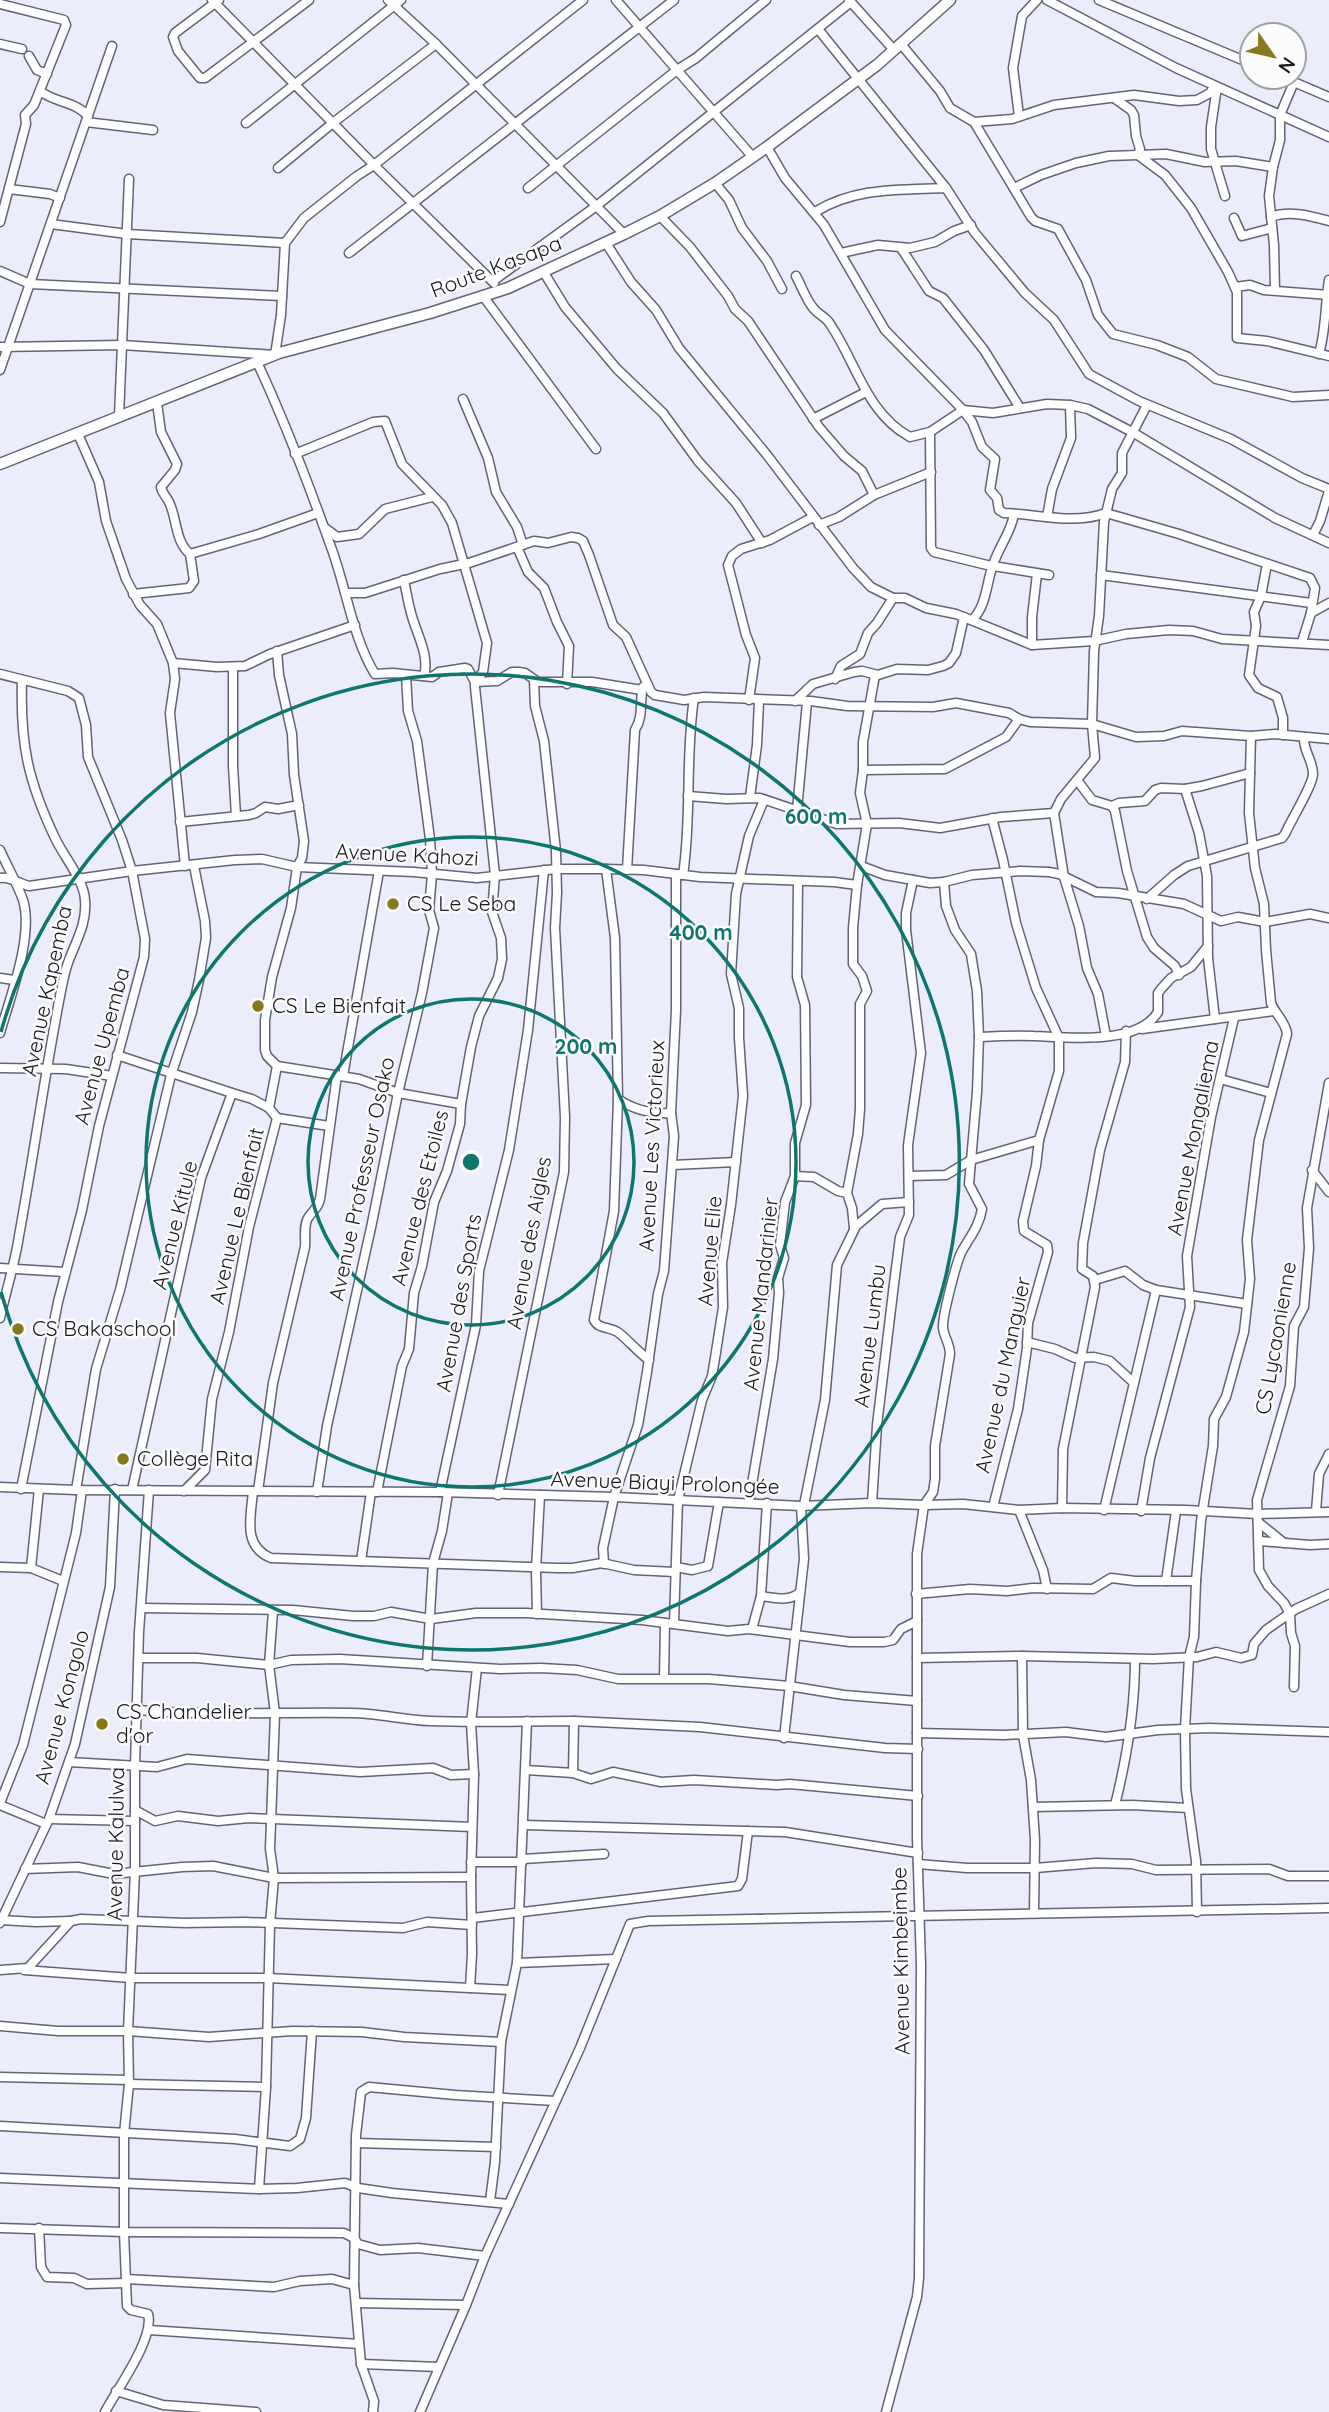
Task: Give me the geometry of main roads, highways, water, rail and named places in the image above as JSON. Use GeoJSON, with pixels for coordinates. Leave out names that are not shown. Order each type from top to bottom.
{"type":"FeatureCollection","features":[{"type":"Feature","properties":{"kind":"main road","name":"Route Kasapa"},"geometry":{"type":"LineString","coordinates":[[0,464],[275,355],[483,296],[606,243],[660,216],[715,183],[751,155],[766,147],[857,80],[950,0]]}},
{"type":"Feature","properties":{"kind":"place","name":"CS Le Seba"},"geometry":{"type":"Point","coordinates":[393,904]}},
{"type":"Feature","properties":{"kind":"place","name":"CS Le Bienfait"},"geometry":{"type":"Point","coordinates":[258,1006]}},
{"type":"Feature","properties":{"kind":"place","name":"CS Bakaschool"},"geometry":{"type":"Point","coordinates":[18,1329]}},
{"type":"Feature","properties":{"kind":"place","name":"Collège Rita"},"geometry":{"type":"Point","coordinates":[123,1459]}},
{"type":"Feature","properties":{"kind":"place","name":"CS Chandelier d'or"},"geometry":{"type":"Point","coordinates":[102,1724]}}]}
